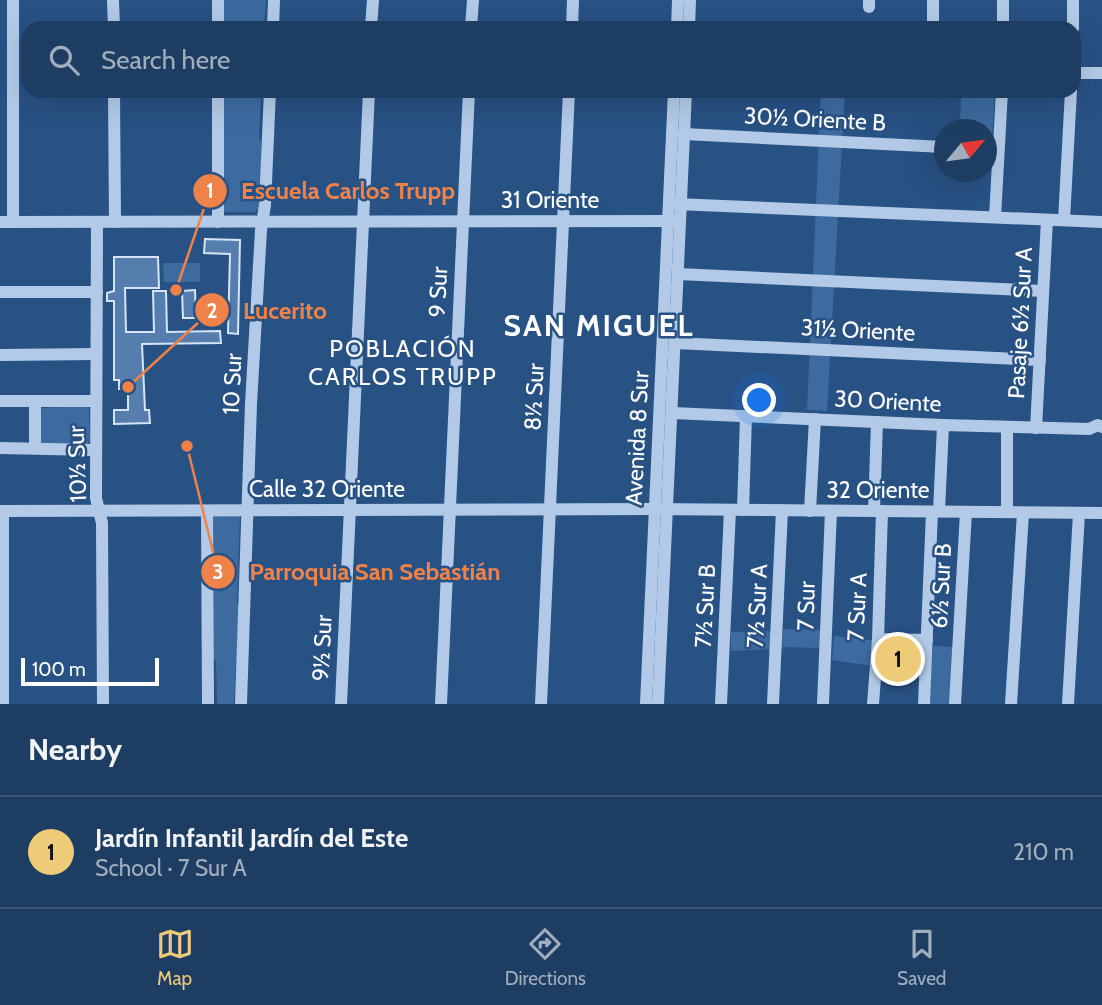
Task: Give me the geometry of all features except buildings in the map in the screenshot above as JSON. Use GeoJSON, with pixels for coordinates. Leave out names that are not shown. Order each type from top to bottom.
{"type":"FeatureCollection","features":[{"type":"Feature","properties":{"kind":"street"},"geometry":{"type":"LineString","coordinates":[[7,222],[13,0]]}},
{"type":"Feature","properties":{"kind":"street"},"geometry":{"type":"LineString","coordinates":[[113,0],[114,21]]}},
{"type":"Feature","properties":{"kind":"street"},"geometry":{"type":"LineString","coordinates":[[218,0],[218,21]]}},
{"type":"Feature","properties":{"kind":"street"},"geometry":{"type":"LineString","coordinates":[[273,21],[274,0]]}},
{"type":"Feature","properties":{"kind":"street"},"geometry":{"type":"LineString","coordinates":[[372,21],[373,0]]}},
{"type":"Feature","properties":{"kind":"street"},"geometry":{"type":"LineString","coordinates":[[472,21],[473,0]]}},
{"type":"Feature","properties":{"kind":"street"},"geometry":{"type":"LineString","coordinates":[[572,21],[573,0]]}},
{"type":"Feature","properties":{"kind":"street"},"geometry":{"type":"LineString","coordinates":[[677,21],[678,0]]}},
{"type":"Feature","properties":{"kind":"street"},"geometry":{"type":"LineString","coordinates":[[689,21],[690,0]]}},
{"type":"Feature","properties":{"kind":"street"},"geometry":{"type":"LineString","coordinates":[[933,0],[933,21]]}},
{"type":"Feature","properties":{"kind":"street"},"geometry":{"type":"LineString","coordinates":[[1003,0],[1003,21]]}},
{"type":"Feature","properties":{"kind":"street"},"geometry":{"type":"LineString","coordinates":[[1073,0],[1073,21]]}},
{"type":"Feature","properties":{"kind":"street"},"geometry":{"type":"LineString","coordinates":[[1081,73],[1102,73]]}},
{"type":"Feature","properties":{"kind":"street"},"geometry":{"type":"LineString","coordinates":[[114,98],[115,222]]}},
{"type":"Feature","properties":{"kind":"street"},"geometry":{"type":"LineString","coordinates":[[218,98],[218,222]]}},
{"type":"Feature","properties":{"kind":"street","name":"10 Sur"},"geometry":{"type":"LineString","coordinates":[[241,704],[251,404],[270,98]]}},
{"type":"Feature","properties":{"kind":"street","name":"9½ Sur"},"geometry":{"type":"LineString","coordinates":[[341,704],[369,98]]}},
{"type":"Feature","properties":{"kind":"street","name":"9 Sur"},"geometry":{"type":"LineString","coordinates":[[441,704],[468,98]]}},
{"type":"Feature","properties":{"kind":"street","name":"8½ Sur"},"geometry":{"type":"LineString","coordinates":[[541,704],[569,98]]}},
{"type":"Feature","properties":{"kind":"street","name":"Avenida 8 Sur"},"geometry":{"type":"LineString","coordinates":[[658,704],[661,509],[675,204],[674,98]]}},
{"type":"Feature","properties":{"kind":"street","name":"Avenida 8 Sur"},"geometry":{"type":"LineString","coordinates":[[675,204],[686,98]]}},
{"type":"Feature","properties":{"kind":"street"},"geometry":{"type":"LineString","coordinates":[[997,123],[1001,98]]}},
{"type":"Feature","properties":{"kind":"street"},"geometry":{"type":"LineString","coordinates":[[1064,220],[1071,98]]}},
{"type":"Feature","properties":{"kind":"street","name":"30½ Oriente B"},"geometry":{"type":"LineString","coordinates":[[684,134],[934,146]]}},
{"type":"Feature","properties":{"kind":"street"},"geometry":{"type":"LineString","coordinates":[[994,182],[995,218]]}},
{"type":"Feature","properties":{"kind":"street"},"geometry":{"type":"LineString","coordinates":[[675,204],[1102,222]]}},
{"type":"Feature","properties":{"kind":"street","name":"Pasaje 6½ Sur A"},"geometry":{"type":"LineString","coordinates":[[1036,428],[1047,220]]}},
{"type":"Feature","properties":{"kind":"street","name":"31 Oriente"},"geometry":{"type":"LineString","coordinates":[[7,222],[674,221]]}},
{"type":"Feature","properties":{"kind":"street","name":"Avenida 8 Sur"},"geometry":{"type":"LineString","coordinates":[[646,704],[661,509],[672,413],[678,274],[674,221]]}},
{"type":"Feature","properties":{"kind":"street","name":"10½ Sur"},"geometry":{"type":"LineString","coordinates":[[97,222],[96,498],[102,523],[103,704]]}},
{"type":"Feature","properties":{"kind":"street"},"geometry":{"type":"LineString","coordinates":[[678,274],[1043,291]]}},
{"type":"Feature","properties":{"kind":"street"},"geometry":{"type":"LineString","coordinates":[[0,292],[97,292]]}},
{"type":"Feature","properties":{"kind":"street","name":"31½ Oriente"},"geometry":{"type":"LineString","coordinates":[[675,343],[1040,360]]}},
{"type":"Feature","properties":{"kind":"street"},"geometry":{"type":"LineString","coordinates":[[0,355],[96,354]]}},
{"type":"Feature","properties":{"kind":"street"},"geometry":{"type":"LineString","coordinates":[[0,401],[96,401]]}},
{"type":"Feature","properties":{"kind":"street"},"geometry":{"type":"LineString","coordinates":[[35,401],[35,448]]}},
{"type":"Feature","properties":{"kind":"street","name":"30 Oriente"},"geometry":{"type":"LineString","coordinates":[[672,413],[1036,428],[1090,429],[1101,423]]}},
{"type":"Feature","properties":{"kind":"street","name":"7½ Sur B"},"geometry":{"type":"LineString","coordinates":[[721,704],[746,416]]}},
{"type":"Feature","properties":{"kind":"street"},"geometry":{"type":"LineString","coordinates":[[810,511],[815,419]]}},
{"type":"Feature","properties":{"kind":"street","name":"7 Sur A"},"geometry":{"type":"LineString","coordinates":[[873,704],[878,639],[877,422]]}},
{"type":"Feature","properties":{"kind":"street"},"geometry":{"type":"LineString","coordinates":[[924,704],[943,425]]}},
{"type":"Feature","properties":{"kind":"street"},"geometry":{"type":"LineString","coordinates":[[1007,427],[1007,512]]}},
{"type":"Feature","properties":{"kind":"street"},"geometry":{"type":"LineString","coordinates":[[0,448],[96,450]]}},
{"type":"Feature","properties":{"kind":"street","name":"Calle 32 Oriente"},"geometry":{"type":"LineString","coordinates":[[1,512],[661,509]]}},
{"type":"Feature","properties":{"kind":"street","name":"32 Oriente"},"geometry":{"type":"LineString","coordinates":[[661,509],[1102,513]]}},
{"type":"Feature","properties":{"kind":"street","name":"7½ Sur A"},"geometry":{"type":"LineString","coordinates":[[773,704],[782,510]]}},
{"type":"Feature","properties":{"kind":"street"},"geometry":{"type":"LineString","coordinates":[[207,511],[208,704]]}},
{"type":"Feature","properties":{"kind":"street","name":"7 Sur"},"geometry":{"type":"LineString","coordinates":[[823,704],[831,511]]}},
{"type":"Feature","properties":{"kind":"street"},"geometry":{"type":"LineString","coordinates":[[1,512],[3,704]]}},
{"type":"Feature","properties":{"kind":"street","name":"6½ Sur B"},"geometry":{"type":"LineString","coordinates":[[955,704],[966,512]]}},
{"type":"Feature","properties":{"kind":"street"},"geometry":{"type":"LineString","coordinates":[[1011,704],[1023,513]]}},
{"type":"Feature","properties":{"kind":"street"},"geometry":{"type":"LineString","coordinates":[[1068,704],[1079,513]]}},
{"type":"Feature","properties":{"kind":"street"},"geometry":{"type":"LineString","coordinates":[[878,639],[927,640]]}},
{"type":"Feature","properties":{"kind":"shaded area"},"geometry":{"type":"Polygon","coordinates":[[[224,0],[266,0],[264,21],[224,21],[224,0]]]}},
{"type":"Feature","properties":{"kind":"shaded area"},"geometry":{"type":"Polygon","coordinates":[[[224,98],[261,98],[261,209],[256,212],[224,212],[224,98]]]}},
{"type":"Feature","properties":{"kind":"shaded area"},"geometry":{"type":"Polygon","coordinates":[[[821,98],[845,98],[827,411],[807,410],[821,98]]]}},
{"type":"Feature","properties":{"kind":"shaded area"},"geometry":{"type":"Polygon","coordinates":[[[961,98],[995,98],[993,119],[960,119],[961,98]]]}},
{"type":"Feature","properties":{"kind":"shaded area"},"geometry":{"type":"Polygon","coordinates":[[[163,263],[200,263],[200,282],[164,282],[163,263]]]}},
{"type":"Feature","properties":{"kind":"shaded area"},"geometry":{"type":"Polygon","coordinates":[[[87,406],[90,440],[87,444],[43,444],[39,440],[39,410],[87,406]]]}},
{"type":"Feature","properties":{"kind":"shaded area"},"geometry":{"type":"Polygon","coordinates":[[[212,512],[240,512],[237,604],[242,605],[243,661],[236,661],[234,704],[217,704],[216,660],[209,660],[207,604],[214,603],[212,512]]]}},
{"type":"Feature","properties":{"kind":"shaded area"},"geometry":{"type":"Polygon","coordinates":[[[783,629],[822,630],[823,648],[782,647],[783,629]]]}},
{"type":"Feature","properties":{"kind":"shaded area"},"geometry":{"type":"Polygon","coordinates":[[[771,631],[772,649],[731,651],[731,632],[771,631]]]}},
{"type":"Feature","properties":{"kind":"shaded area"},"geometry":{"type":"Polygon","coordinates":[[[834,636],[872,640],[872,666],[832,660],[834,636]]]}},
{"type":"Feature","properties":{"kind":"shaded area"},"geometry":{"type":"Polygon","coordinates":[[[933,646],[954,647],[949,704],[929,704],[933,646]]]}},
{"type":"Feature","properties":{"kind":"place","name":"Escuela Carlos Trupp"},"geometry":{"type":"Point","coordinates":[176,290]}},
{"type":"Feature","properties":{"kind":"place","name":"Lucerito"},"geometry":{"type":"Point","coordinates":[128,387]}},
{"type":"Feature","properties":{"kind":"place","name":"Parroquia San Sebastián"},"geometry":{"type":"Point","coordinates":[187,446]}},
{"type":"Feature","properties":{"kind":"place","name":"Jardín Infantil Jardín del Este"},"geometry":{"type":"Point","coordinates":[898,659]}},
{"type":"Feature","properties":{"kind":"district","name":"SAN MIGUEL"},"geometry":{"type":"Point","coordinates":[599,326]}},
{"type":"Feature","properties":{"kind":"district","name":"POBLACIÓN CARLOS TRUPP"},"geometry":{"type":"Point","coordinates":[403,363]}}]}
